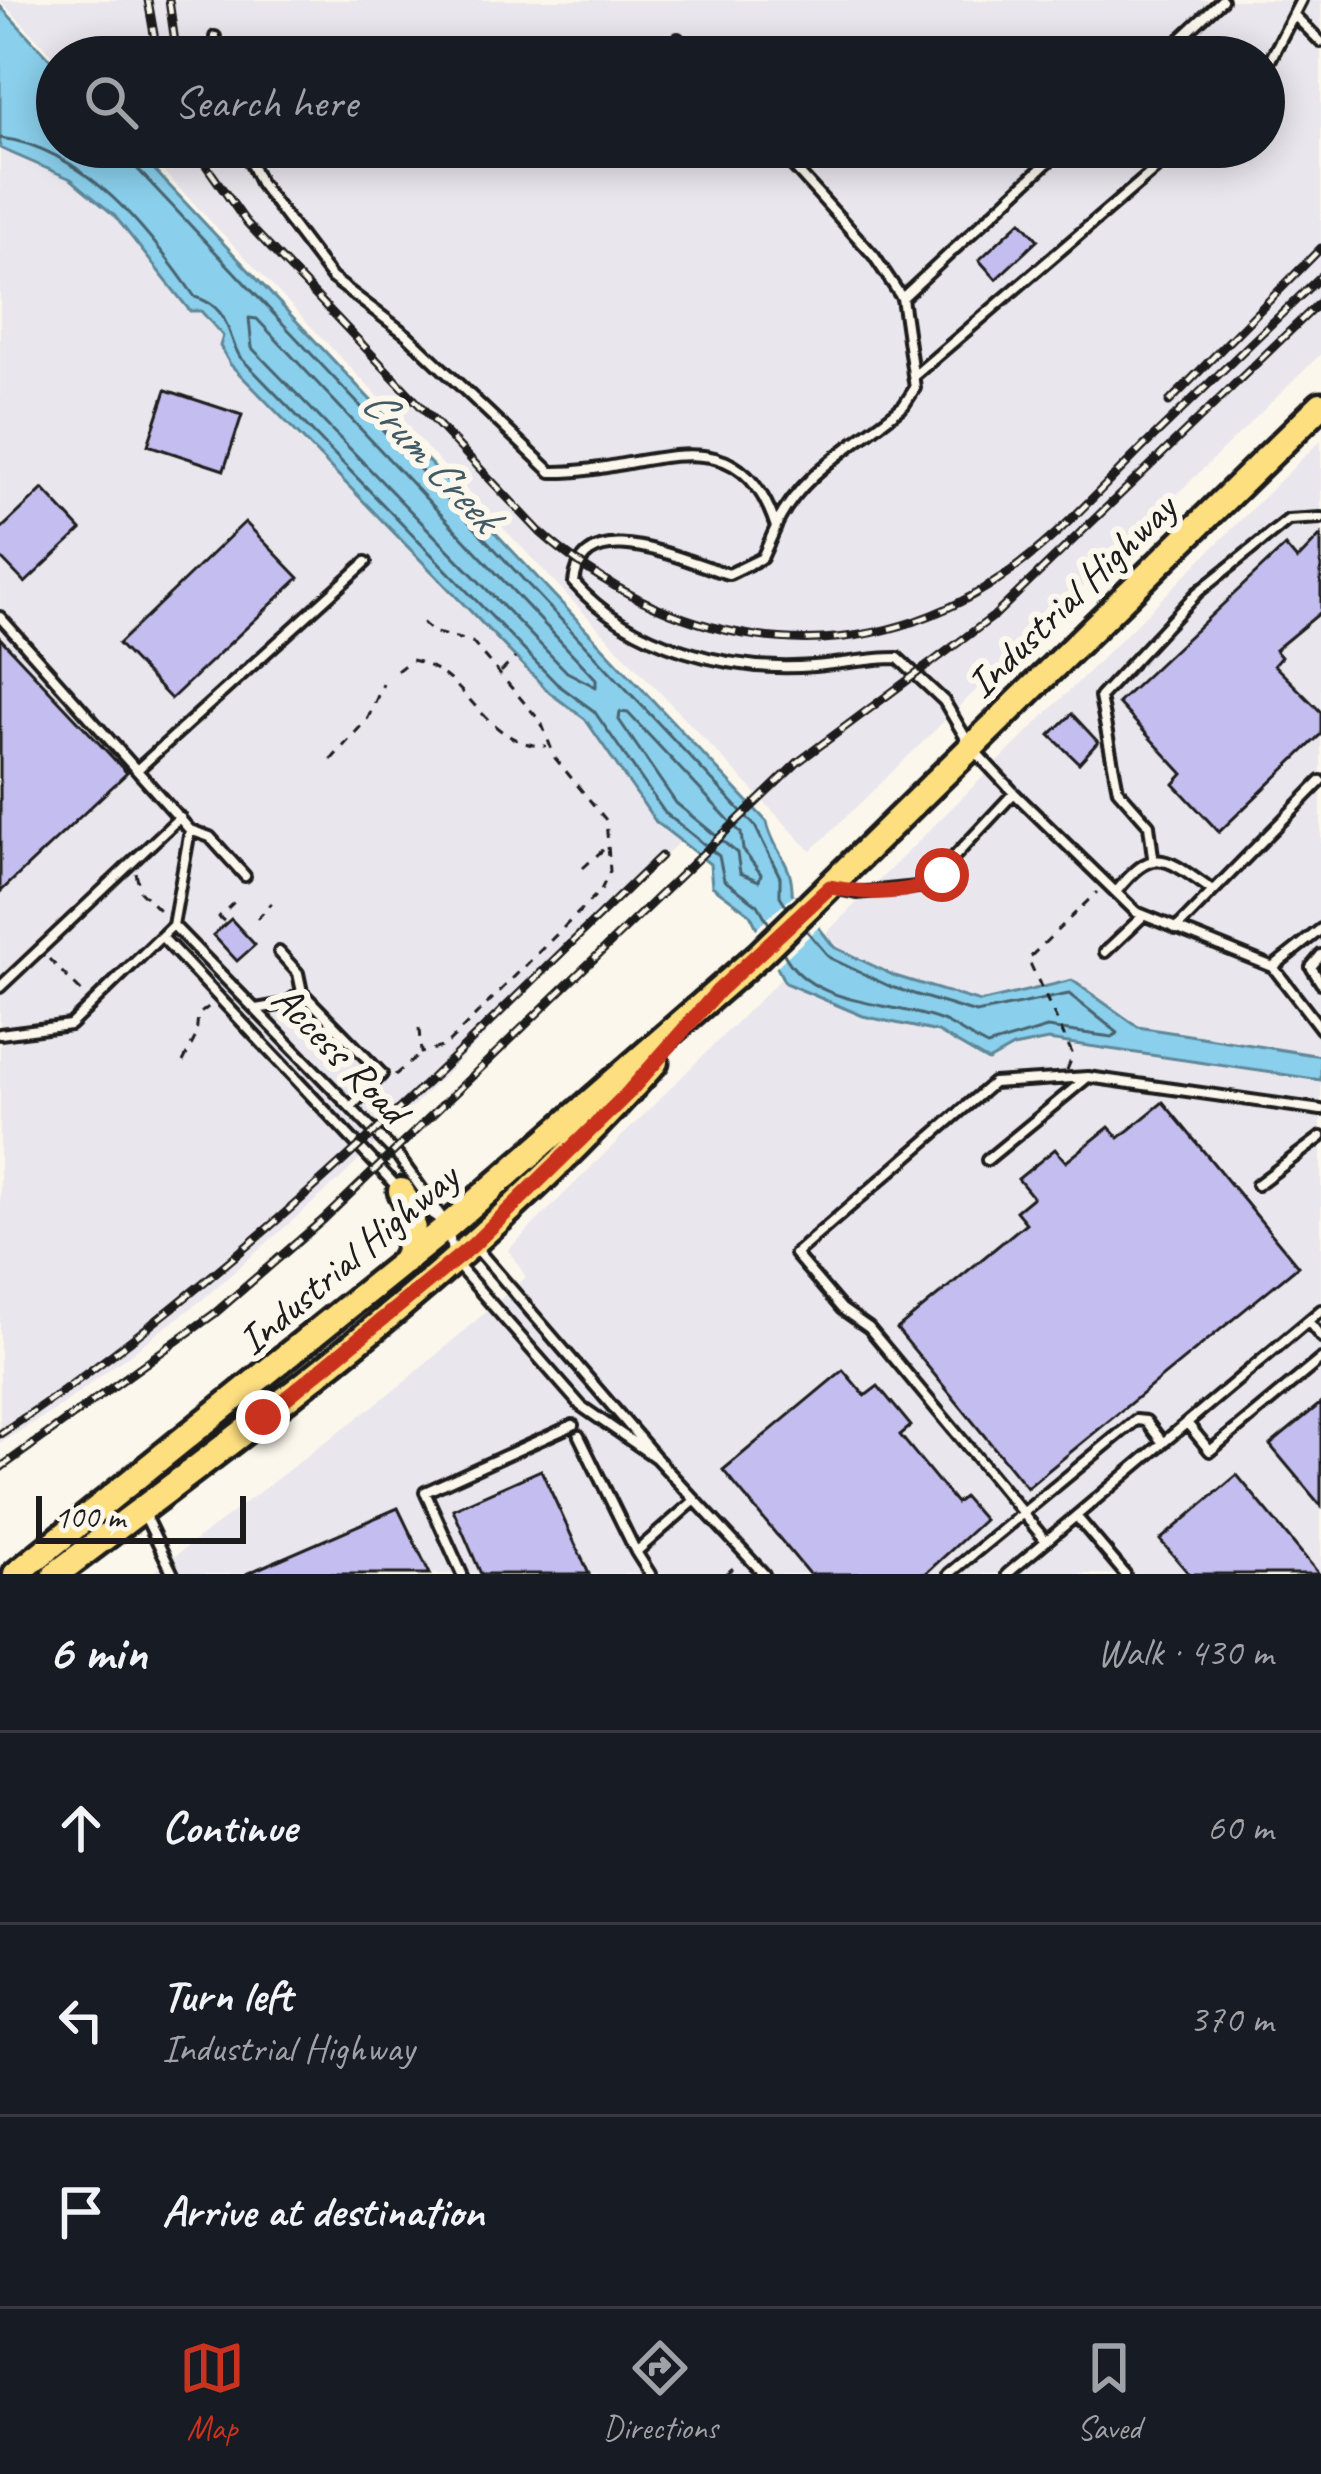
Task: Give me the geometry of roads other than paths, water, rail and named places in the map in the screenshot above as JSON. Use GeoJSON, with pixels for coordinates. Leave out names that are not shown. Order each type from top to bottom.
{"type":"FeatureCollection","features":[{"type":"Feature","properties":{"kind":"main road","name":"Industrial Highway"},"geometry":{"type":"LineString","coordinates":[[16,1574],[404,1263],[759,955],[1321,405]]}},
{"type":"Feature","properties":{"kind":"main road","name":"Industrial Highway"},"geometry":{"type":"LineString","coordinates":[[56,1574],[463,1252],[628,1093],[718,991]]}},
{"type":"Feature","properties":{"kind":"main road"},"geometry":{"type":"LineString","coordinates":[[401,1191],[414,1214],[415,1234],[404,1263]]}},
{"type":"Feature","properties":{"kind":"lane"},"geometry":{"type":"LineString","coordinates":[[1183,36],[1222,0]]}},
{"type":"Feature","properties":{"kind":"lane"},"geometry":{"type":"LineString","coordinates":[[1283,36],[1300,0]]}},
{"type":"Feature","properties":{"kind":"lane"},"geometry":{"type":"LineString","coordinates":[[1294,15],[1321,43]]}},
{"type":"Feature","properties":{"kind":"lane"},"geometry":{"type":"LineString","coordinates":[[253,168],[332,278],[407,335],[551,472],[620,468],[682,455],[719,458],[756,480],[776,527]]}},
{"type":"Feature","properties":{"kind":"lane"},"geometry":{"type":"LineString","coordinates":[[795,168],[874,256],[902,298],[915,388],[904,405],[788,500],[762,558],[729,574],[644,547],[607,543],[594,548],[575,569],[574,583],[639,633],[719,662],[811,667],[898,658],[944,701],[971,747],[1014,793],[1143,916],[1274,967],[1321,1029]]}},
{"type":"Feature","properties":{"kind":"lane"},"geometry":{"type":"LineString","coordinates":[[902,298],[1041,168]]}},
{"type":"Feature","properties":{"kind":"lane"},"geometry":{"type":"LineString","coordinates":[[914,376],[1157,168]]}},
{"type":"Feature","properties":{"kind":"lane"},"geometry":{"type":"LineString","coordinates":[[1153,857],[1149,825],[1118,790],[1100,697],[1198,592],[1288,520],[1321,518]]}},
{"type":"Feature","properties":{"kind":"lane"},"geometry":{"type":"LineString","coordinates":[[140,768],[366,562]]}},
{"type":"Feature","properties":{"kind":"lane"},"geometry":{"type":"LineString","coordinates":[[0,617],[140,768],[190,830],[210,837],[245,876]]}},
{"type":"Feature","properties":{"kind":"lane"},"geometry":{"type":"LineString","coordinates":[[1176,929],[1321,781]]}},
{"type":"Feature","properties":{"kind":"lane"},"geometry":{"type":"LineString","coordinates":[[830,887],[857,892],[927,886],[1014,793]]}},
{"type":"Feature","properties":{"kind":"lane"},"geometry":{"type":"LineString","coordinates":[[0,987],[179,818]]}},
{"type":"Feature","properties":{"kind":"lane"},"geometry":{"type":"LineString","coordinates":[[0,1034],[70,1025],[173,925],[190,830]]}},
{"type":"Feature","properties":{"kind":"lane"},"geometry":{"type":"LineString","coordinates":[[1116,892],[1139,863],[1153,857],[1177,865],[1210,890]]}},
{"type":"Feature","properties":{"kind":"lane"},"geometry":{"type":"LineString","coordinates":[[1106,952],[1143,916]]}},
{"type":"Feature","properties":{"kind":"lane","name":"Access Road"},"geometry":{"type":"LineString","coordinates":[[173,925],[398,1156],[448,1226]]}},
{"type":"Feature","properties":{"kind":"lane"},"geometry":{"type":"LineString","coordinates":[[1274,967],[1321,929]]}},
{"type":"Feature","properties":{"kind":"lane","name":"Access Road"},"geometry":{"type":"LineString","coordinates":[[161,937],[401,1191],[448,1226]]}},
{"type":"Feature","properties":{"kind":"lane"},"geometry":{"type":"LineString","coordinates":[[279,952],[298,974],[302,992],[382,1074],[351,1107]]}},
{"type":"Feature","properties":{"kind":"lane"},"geometry":{"type":"LineString","coordinates":[[1321,955],[1311,967],[1321,983]]}},
{"type":"Feature","properties":{"kind":"lane"},"geometry":{"type":"LineString","coordinates":[[256,1009],[285,1004],[302,992]]}},
{"type":"Feature","properties":{"kind":"lane"},"geometry":{"type":"LineString","coordinates":[[252,1034],[267,1020]]}},
{"type":"Feature","properties":{"kind":"lane"},"geometry":{"type":"LineString","coordinates":[[987,1160],[1088,1077]]}},
{"type":"Feature","properties":{"kind":"lane"},"geometry":{"type":"LineString","coordinates":[[1046,1541],[869,1328],[842,1309],[796,1254],[993,1083],[1088,1077],[1321,1110]]}},
{"type":"Feature","properties":{"kind":"lane"},"geometry":{"type":"LineString","coordinates":[[1257,1185],[1321,1138]]}},
{"type":"Feature","properties":{"kind":"lane"},"geometry":{"type":"LineString","coordinates":[[448,1226],[581,1406],[656,1458]]}},
{"type":"Feature","properties":{"kind":"lane"},"geometry":{"type":"LineString","coordinates":[[448,1226],[463,1252],[647,1441],[656,1458],[764,1574]]}},
{"type":"Feature","properties":{"kind":"lane"},"geometry":{"type":"LineString","coordinates":[[1007,1574],[1321,1310]]}},
{"type":"Feature","properties":{"kind":"lane"},"geometry":{"type":"LineString","coordinates":[[1308,1321],[1321,1337]]}},
{"type":"Feature","properties":{"kind":"lane"},"geometry":{"type":"LineString","coordinates":[[1187,1423],[1210,1450],[1321,1359]]}},
{"type":"Feature","properties":{"kind":"lane"},"geometry":{"type":"LineString","coordinates":[[949,1574],[1136,1420],[1146,1421],[1163,1443]]}},
{"type":"Feature","properties":{"kind":"lane"},"geometry":{"type":"LineString","coordinates":[[462,1574],[425,1492],[573,1425]]}},
{"type":"Feature","properties":{"kind":"lane"},"geometry":{"type":"LineString","coordinates":[[579,1436],[650,1574]]}},
{"type":"Feature","properties":{"kind":"lane"},"geometry":{"type":"LineString","coordinates":[[636,1552],[694,1501]]}},
{"type":"Feature","properties":{"kind":"lane"},"geometry":{"type":"LineString","coordinates":[[142,1509],[173,1574]]}},
{"type":"Feature","properties":{"kind":"lane"},"geometry":{"type":"LineString","coordinates":[[1076,1516],[1125,1574]]}},
{"type":"Feature","properties":{"kind":"water"},"geometry":{"type":"Polygon","coordinates":[[[0,6],[36,45],[36,164],[0,148],[0,6]]]}},
{"type":"Feature","properties":{"kind":"water"},"geometry":{"type":"Polygon","coordinates":[[[46,168],[153,168],[767,822],[790,874],[792,893],[834,947],[895,976],[980,1002],[1072,980],[1138,1027],[1321,1056],[1321,1080],[1048,1040],[1013,1047],[988,1061],[938,1032],[863,1016],[785,983],[750,914],[712,886],[710,864],[656,822],[585,719],[550,693],[230,364],[220,346],[223,336],[201,311],[190,311],[114,215],[71,179],[46,168]]]}},
{"type":"Feature","properties":{"kind":"railway"},"geometry":{"type":"LineString","coordinates":[[148,0],[154,36]]}},
{"type":"Feature","properties":{"kind":"railway"},"geometry":{"type":"LineString","coordinates":[[169,0],[174,36]]}},
{"type":"Feature","properties":{"kind":"railway"},"geometry":{"type":"LineString","coordinates":[[208,168],[246,222],[540,532],[589,570],[642,600],[697,622],[754,636],[813,639],[872,633],[930,616],[987,587],[1069,522],[1321,276]]}},
{"type":"Feature","properties":{"kind":"railway"},"geometry":{"type":"LineString","coordinates":[[1169,402],[1321,248]]}},
{"type":"Feature","properties":{"kind":"railway"},"geometry":{"type":"LineString","coordinates":[[0,1468],[214,1314],[324,1219],[798,762],[994,616],[1321,301]]}},
{"type":"Feature","properties":{"kind":"railway"},"geometry":{"type":"LineString","coordinates":[[0,1434],[91,1371],[262,1233],[424,1086],[661,856]]}},
{"type":"Feature","properties":{"kind":"water label","name":"Crum Creek"},"geometry":{"type":"Point","coordinates":[432,458]}}]}
